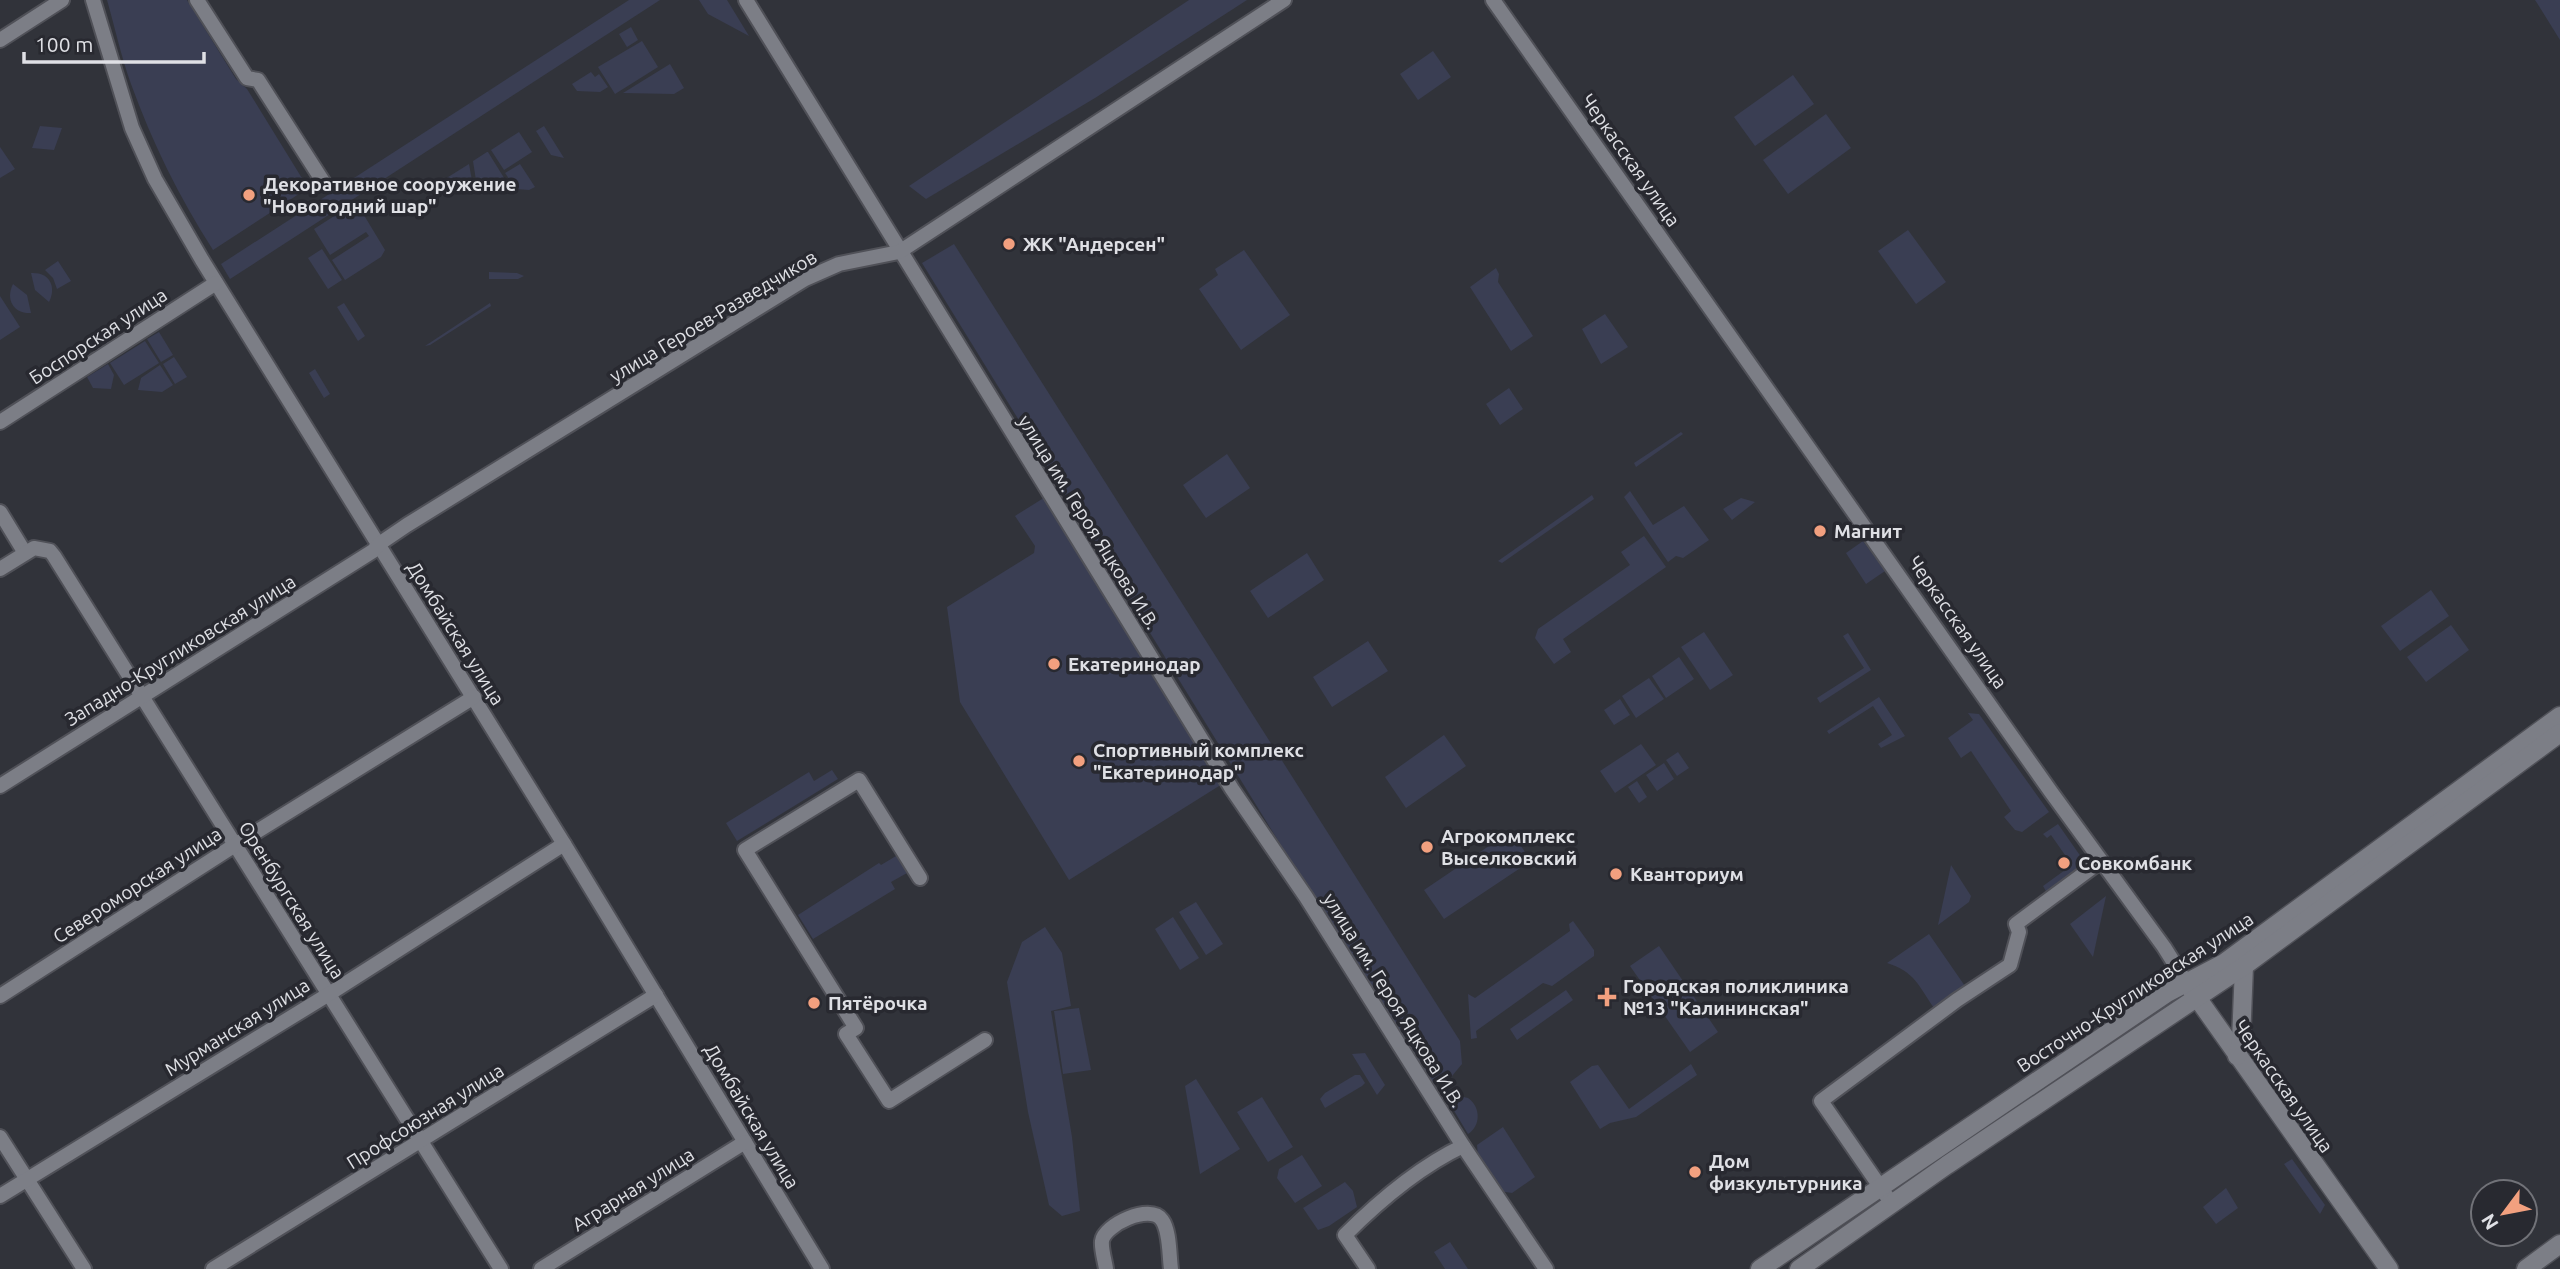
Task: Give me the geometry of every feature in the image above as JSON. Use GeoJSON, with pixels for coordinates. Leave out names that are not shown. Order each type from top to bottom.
{"type":"FeatureCollection","features":[{"type":"Feature","properties":{"kind":"street"},"geometry":{"type":"LineString","coordinates":[[0,40],[62,0]]}},
{"type":"Feature","properties":{"kind":"street","name":"Домбайская улица"},"geometry":{"type":"LineString","coordinates":[[93,0],[132,128],[155,179],[216,283],[474,697],[822,1269]]}},
{"type":"Feature","properties":{"kind":"street"},"geometry":{"type":"LineString","coordinates":[[197,0],[247,78],[258,80],[324,183]]}},
{"type":"Feature","properties":{"kind":"street","name":"улица им. Героя Яцкова И.В."},"geometry":{"type":"LineString","coordinates":[[746,0],[1227,781],[1306,897],[1463,1146],[1546,1269]]}},
{"type":"Feature","properties":{"kind":"street","name":"улица Героев-Разведчиков"},"geometry":{"type":"LineString","coordinates":[[379,544],[805,279],[839,264],[900,252],[1284,0]]}},
{"type":"Feature","properties":{"kind":"street","name":"Черкасская улица"},"geometry":{"type":"LineString","coordinates":[[1493,0],[1590,135],[1704,302],[2169,953],[2196,998],[2389,1269]]}},
{"type":"Feature","properties":{"kind":"street","name":"Боспорская улица"},"geometry":{"type":"LineString","coordinates":[[0,422],[216,283]]}},
{"type":"Feature","properties":{"kind":"street"},"geometry":{"type":"LineString","coordinates":[[0,512],[25,553],[0,569]]}},
{"type":"Feature","properties":{"kind":"street","name":"Западно-Кругликовская улица"},"geometry":{"type":"LineString","coordinates":[[0,786],[373,551],[379,544]]}},
{"type":"Feature","properties":{"kind":"street","name":"Оренбургская улица"},"geometry":{"type":"LineString","coordinates":[[25,553],[34,548],[50,551],[501,1269]]}},
{"type":"Feature","properties":{"kind":"street","name":"Североморская улица"},"geometry":{"type":"LineString","coordinates":[[0,996],[235,845],[474,697]]}},
{"type":"Feature","properties":{"kind":"street","name":"Восточно-Кругликовская улица"},"geometry":{"type":"LineString","coordinates":[[1760,1269],[2186,982],[2224,964],[2560,716]]}},
{"type":"Feature","properties":{"kind":"street","name":"Восточно-Кругликовская улица"},"geometry":{"type":"LineString","coordinates":[[1799,1269],[2244,967],[2560,733]]}},
{"type":"Feature","properties":{"kind":"street"},"geometry":{"type":"LineString","coordinates":[[920,878],[859,779],[745,850],[856,1028],[846,1034],[889,1101],[985,1040]]}},
{"type":"Feature","properties":{"kind":"street","name":"Мурманская улица"},"geometry":{"type":"LineString","coordinates":[[0,1196],[328,994],[564,844]]}},
{"type":"Feature","properties":{"kind":"street"},"geometry":{"type":"LineString","coordinates":[[1892,1204],[1821,1101],[1957,1000],[2010,965],[2019,932],[2016,924],[2101,861]]}},
{"type":"Feature","properties":{"kind":"street"},"geometry":{"type":"LineString","coordinates":[[2237,1056],[2241,1041],[2244,967]]}},
{"type":"Feature","properties":{"kind":"street","name":"Профсоюзная улица"},"geometry":{"type":"LineString","coordinates":[[213,1269],[656,995]]}},
{"type":"Feature","properties":{"kind":"street"},"geometry":{"type":"LineString","coordinates":[[0,1137],[84,1269]]}},
{"type":"Feature","properties":{"kind":"street","name":"Аграрная улица"},"geometry":{"type":"LineString","coordinates":[[541,1269],[745,1142]]}},
{"type":"Feature","properties":{"kind":"street"},"geometry":{"type":"LineString","coordinates":[[1368,1269],[1345,1235],[1371,1208],[1441,1158],[1463,1146]]}},
{"type":"Feature","properties":{"kind":"street"},"geometry":{"type":"LineString","coordinates":[[1106,1269],[1102,1241],[1105,1234],[1138,1214],[1148,1212],[1164,1222],[1171,1269]]}},
{"type":"Feature","properties":{"kind":"street"},"geometry":{"type":"LineString","coordinates":[[2526,1269],[2560,1244]]}},
{"type":"Feature","properties":{"kind":"shaded area"},"geometry":{"type":"Polygon","coordinates":[[[107,0],[187,0],[236,79],[247,89],[308,188],[213,250],[167,169],[148,127],[127,74],[107,0]]]}},
{"type":"Feature","properties":{"kind":"shaded area"},"geometry":{"type":"Polygon","coordinates":[[[629,0],[660,0],[230,279],[221,264],[629,0]]]}},
{"type":"Feature","properties":{"kind":"shaded area"},"geometry":{"type":"Polygon","coordinates":[[[699,0],[727,0],[749,36],[708,14],[699,0]]]}},
{"type":"Feature","properties":{"kind":"shaded area"},"geometry":{"type":"Polygon","coordinates":[[[1189,0],[1247,0],[1095,98],[926,199],[909,186],[1189,0]]]}},
{"type":"Feature","properties":{"kind":"shaded area"},"geometry":{"type":"Polygon","coordinates":[[[2535,0],[2560,0],[2560,40],[2537,3],[2535,0]]]}},
{"type":"Feature","properties":{"kind":"shaded area"},"geometry":{"type":"Polygon","coordinates":[[[631,27],[638,40],[627,47],[619,34],[631,27]]]}},
{"type":"Feature","properties":{"kind":"shaded area"},"geometry":{"type":"Polygon","coordinates":[[[642,41],[658,67],[615,94],[598,67],[642,41]]]}},
{"type":"Feature","properties":{"kind":"shaded area"},"geometry":{"type":"Polygon","coordinates":[[[1433,51],[1451,77],[1418,100],[1400,74],[1433,51]]]}},
{"type":"Feature","properties":{"kind":"shaded area"},"geometry":{"type":"Polygon","coordinates":[[[670,64],[684,88],[674,94],[623,93],[670,64]]]}},
{"type":"Feature","properties":{"kind":"shaded area"},"geometry":{"type":"Polygon","coordinates":[[[591,72],[595,77],[599,74],[608,87],[600,92],[577,91],[572,84],[591,72]]]}},
{"type":"Feature","properties":{"kind":"shaded area"},"geometry":{"type":"Polygon","coordinates":[[[1793,75],[1814,104],[1755,146],[1734,117],[1793,75]]]}},
{"type":"Feature","properties":{"kind":"shaded area"},"geometry":{"type":"Polygon","coordinates":[[[1826,114],[1851,148],[1788,194],[1763,160],[1826,114]]]}},
{"type":"Feature","properties":{"kind":"shaded area"},"geometry":{"type":"Polygon","coordinates":[[[40,126],[62,128],[54,150],[32,148],[40,126]]]}},
{"type":"Feature","properties":{"kind":"shaded area"},"geometry":{"type":"Polygon","coordinates":[[[544,126],[564,158],[551,155],[536,131],[544,126]]]}},
{"type":"Feature","properties":{"kind":"shaded area"},"geometry":{"type":"Polygon","coordinates":[[[519,132],[532,152],[504,170],[491,150],[519,132]]]}},
{"type":"Feature","properties":{"kind":"shaded area"},"geometry":{"type":"Polygon","coordinates":[[[0,147],[15,169],[0,178],[0,147]]]}},
{"type":"Feature","properties":{"kind":"shaded area"},"geometry":{"type":"Polygon","coordinates":[[[488,152],[511,189],[477,187],[473,161],[488,152]]]}},
{"type":"Feature","properties":{"kind":"shaded area"},"geometry":{"type":"Polygon","coordinates":[[[469,164],[473,186],[437,184],[469,164]]]}},
{"type":"Feature","properties":{"kind":"shaded area"},"geometry":{"type":"Polygon","coordinates":[[[520,164],[535,187],[529,190],[516,189],[505,173],[520,164]]]}},
{"type":"Feature","properties":{"kind":"shaded area"},"geometry":{"type":"Polygon","coordinates":[[[356,202],[385,250],[381,257],[345,280],[332,260],[369,236],[366,232],[330,255],[314,229],[356,202]]]}},
{"type":"Feature","properties":{"kind":"shaded area"},"geometry":{"type":"Polygon","coordinates":[[[1908,230],[1946,282],[1916,304],[1878,251],[1908,230]]]}},
{"type":"Feature","properties":{"kind":"shaded area"},"geometry":{"type":"Polygon","coordinates":[[[954,244],[1460,1041],[1462,1064],[1452,1076],[1430,1087],[922,263],[954,244]]]}},
{"type":"Feature","properties":{"kind":"shaded area"},"geometry":{"type":"Polygon","coordinates":[[[322,249],[342,280],[328,289],[308,258],[322,249]]]}},
{"type":"Feature","properties":{"kind":"shaded area"},"geometry":{"type":"Polygon","coordinates":[[[1244,250],[1290,315],[1241,350],[1199,289],[1218,275],[1215,269],[1244,250]]]}},
{"type":"Feature","properties":{"kind":"shaded area"},"geometry":{"type":"Polygon","coordinates":[[[58,261],[71,281],[57,289],[53,278],[45,270],[58,261]]]}},
{"type":"Feature","properties":{"kind":"shaded area"},"geometry":{"type":"Polygon","coordinates":[[[1496,268],[1499,274],[1498,282],[1533,336],[1511,351],[1470,287],[1496,268]]]}},
{"type":"Feature","properties":{"kind":"shaded area"},"geometry":{"type":"Polygon","coordinates":[[[489,272],[517,273],[524,276],[518,279],[489,279],[489,272]]]}},
{"type":"Feature","properties":{"kind":"shaded area"},"geometry":{"type":"Polygon","coordinates":[[[31,273],[43,275],[50,281],[52,291],[49,302],[35,290],[31,273]]]}},
{"type":"Feature","properties":{"kind":"shaded area"},"geometry":{"type":"Polygon","coordinates":[[[13,284],[27,295],[31,313],[20,311],[13,305],[10,295],[13,284]]]}},
{"type":"Feature","properties":{"kind":"shaded area"},"geometry":{"type":"Polygon","coordinates":[[[0,296],[20,327],[0,340],[0,296]]]}},
{"type":"Feature","properties":{"kind":"shaded area"},"geometry":{"type":"Polygon","coordinates":[[[344,303],[365,336],[358,341],[337,307],[344,303]]]}},
{"type":"Feature","properties":{"kind":"shaded area"},"geometry":{"type":"Polygon","coordinates":[[[490,303],[491,306],[425,346],[490,303]]]}},
{"type":"Feature","properties":{"kind":"shaded area"},"geometry":{"type":"Polygon","coordinates":[[[1605,314],[1628,347],[1601,364],[1582,329],[1605,314]]]}},
{"type":"Feature","properties":{"kind":"shaded area"},"geometry":{"type":"Polygon","coordinates":[[[159,332],[173,355],[161,362],[147,339],[159,332]]]}},
{"type":"Feature","properties":{"kind":"shaded area"},"geometry":{"type":"Polygon","coordinates":[[[145,341],[159,363],[124,385],[110,363],[145,341]]]}},
{"type":"Feature","properties":{"kind":"shaded area"},"geometry":{"type":"Polygon","coordinates":[[[174,357],[187,377],[175,384],[163,364],[174,357]]]}},
{"type":"Feature","properties":{"kind":"shaded area"},"geometry":{"type":"Polygon","coordinates":[[[108,364],[114,375],[111,389],[93,388],[87,377],[108,364]]]}},
{"type":"Feature","properties":{"kind":"shaded area"},"geometry":{"type":"Polygon","coordinates":[[[160,365],[173,385],[162,392],[138,390],[141,378],[160,365]]]}},
{"type":"Feature","properties":{"kind":"shaded area"},"geometry":{"type":"Polygon","coordinates":[[[315,369],[330,394],[324,398],[309,373],[315,369]]]}},
{"type":"Feature","properties":{"kind":"shaded area"},"geometry":{"type":"Polygon","coordinates":[[[1509,388],[1523,409],[1500,425],[1486,404],[1509,388]]]}},
{"type":"Feature","properties":{"kind":"shaded area"},"geometry":{"type":"Polygon","coordinates":[[[1681,432],[1683,434],[1636,467],[1634,463],[1681,432]]]}},
{"type":"Feature","properties":{"kind":"shaded area"},"geometry":{"type":"Polygon","coordinates":[[[1227,454],[1250,488],[1206,518],[1183,485],[1227,454]]]}},
{"type":"Feature","properties":{"kind":"shaded area"},"geometry":{"type":"Polygon","coordinates":[[[1630,491],[1653,525],[1684,506],[1709,540],[1683,558],[1676,556],[1668,562],[1624,497],[1630,491]]]}},
{"type":"Feature","properties":{"kind":"shaded area","name":"Екатеринодар"},"geometry":{"type":"Polygon","coordinates":[[[1050,494],[1227,781],[1069,880],[960,702],[947,607],[1034,553],[1035,546],[1015,516],[1050,494]]]}},
{"type":"Feature","properties":{"kind":"shaded area"},"geometry":{"type":"Polygon","coordinates":[[[1592,495],[1594,499],[1502,563],[1498,561],[1592,495]]]}},
{"type":"Feature","properties":{"kind":"shaded area"},"geometry":{"type":"Polygon","coordinates":[[[1741,498],[1755,502],[1732,520],[1723,509],[1741,498]]]}},
{"type":"Feature","properties":{"kind":"shaded area"},"geometry":{"type":"Polygon","coordinates":[[[1644,536],[1666,567],[1563,639],[1571,652],[1554,664],[1535,638],[1538,629],[1630,565],[1621,552],[1644,536]]]}},
{"type":"Feature","properties":{"kind":"shaded area"},"geometry":{"type":"Polygon","coordinates":[[[1863,541],[1885,571],[1866,584],[1846,553],[1863,541]]]}},
{"type":"Feature","properties":{"kind":"shaded area"},"geometry":{"type":"Polygon","coordinates":[[[1307,553],[1324,580],[1268,618],[1250,591],[1307,553]]]}},
{"type":"Feature","properties":{"kind":"shaded area"},"geometry":{"type":"Polygon","coordinates":[[[2431,590],[2449,616],[2400,651],[2381,626],[2431,590]]]}},
{"type":"Feature","properties":{"kind":"shaded area"},"geometry":{"type":"Polygon","coordinates":[[[2451,625],[2469,650],[2426,682],[2407,657],[2451,625]]]}},
{"type":"Feature","properties":{"kind":"shaded area"},"geometry":{"type":"Polygon","coordinates":[[[1704,632],[1733,675],[1710,690],[1681,647],[1704,632]]]}},
{"type":"Feature","properties":{"kind":"shaded area"},"geometry":{"type":"Polygon","coordinates":[[[1848,633],[1871,670],[1820,703],[1817,698],[1864,668],[1843,636],[1848,633]]]}},
{"type":"Feature","properties":{"kind":"shaded area"},"geometry":{"type":"Polygon","coordinates":[[[1368,641],[1388,671],[1332,707],[1313,677],[1368,641]]]}},
{"type":"Feature","properties":{"kind":"shaded area"},"geometry":{"type":"Polygon","coordinates":[[[1679,657],[1694,679],[1666,698],[1652,676],[1679,657]]]}},
{"type":"Feature","properties":{"kind":"shaded area"},"geometry":{"type":"Polygon","coordinates":[[[1649,678],[1664,699],[1636,718],[1622,696],[1649,678]]]}},
{"type":"Feature","properties":{"kind":"shaded area"},"geometry":{"type":"Polygon","coordinates":[[[1879,697],[1905,736],[1881,748],[1878,744],[1892,735],[1873,706],[1829,734],[1827,731],[1879,697]]]}},
{"type":"Feature","properties":{"kind":"shaded area"},"geometry":{"type":"Polygon","coordinates":[[[1620,699],[1630,715],[1614,725],[1604,710],[1620,699]]]}},
{"type":"Feature","properties":{"kind":"shaded area"},"geometry":{"type":"Polygon","coordinates":[[[1968,713],[1979,714],[2049,812],[2022,832],[2015,830],[2004,817],[2011,811],[1971,751],[1961,758],[1948,738],[1973,720],[1968,713]]]}},
{"type":"Feature","properties":{"kind":"shaded area"},"geometry":{"type":"Polygon","coordinates":[[[1444,735],[1466,766],[1406,808],[1385,777],[1444,735]]]}},
{"type":"Feature","properties":{"kind":"shaded area"},"geometry":{"type":"Polygon","coordinates":[[[1641,744],[1656,765],[1615,793],[1600,771],[1641,744]]]}},
{"type":"Feature","properties":{"kind":"shaded area"},"geometry":{"type":"Polygon","coordinates":[[[1678,752],[1689,768],[1677,776],[1666,760],[1678,752]]]}},
{"type":"Feature","properties":{"kind":"shaded area"},"geometry":{"type":"Polygon","coordinates":[[[1664,763],[1674,779],[1657,791],[1646,775],[1664,763]]]}},
{"type":"Feature","properties":{"kind":"shaded area"},"geometry":{"type":"Polygon","coordinates":[[[832,770],[838,779],[737,841],[726,823],[809,772],[814,781],[832,770]]]}},
{"type":"Feature","properties":{"kind":"shaded area"},"geometry":{"type":"Polygon","coordinates":[[[1637,781],[1647,797],[1639,803],[1628,787],[1637,781]]]}},
{"type":"Feature","properties":{"kind":"shaded area"},"geometry":{"type":"Polygon","coordinates":[[[2058,824],[2086,864],[2047,893],[2043,886],[2072,865],[2051,835],[2047,838],[2043,834],[2058,824]]]}},
{"type":"Feature","properties":{"kind":"shaded area"},"geometry":{"type":"Polygon","coordinates":[[[1511,831],[1531,861],[1444,919],[1424,890],[1511,831]]]}},
{"type":"Feature","properties":{"kind":"shaded area"},"geometry":{"type":"Polygon","coordinates":[[[896,856],[907,873],[891,882],[895,889],[813,939],[798,915],[879,863],[881,865],[896,856]]]}},
{"type":"Feature","properties":{"kind":"shaded area"},"geometry":{"type":"Polygon","coordinates":[[[1951,865],[1971,896],[1969,902],[1938,925],[1951,865]]]}},
{"type":"Feature","properties":{"kind":"shaded area"},"geometry":{"type":"Polygon","coordinates":[[[2106,896],[2093,957],[2070,924],[2106,896]]]}},
{"type":"Feature","properties":{"kind":"shaded area"},"geometry":{"type":"Polygon","coordinates":[[[1196,902],[1223,944],[1206,955],[1179,912],[1196,902]]]}},
{"type":"Feature","properties":{"kind":"shaded area"},"geometry":{"type":"Polygon","coordinates":[[[1173,917],[1199,958],[1180,970],[1155,929],[1173,917]]]}},
{"type":"Feature","properties":{"kind":"shaded area"},"geometry":{"type":"Polygon","coordinates":[[[1573,921],[1594,950],[1594,956],[1552,986],[1543,983],[1476,1031],[1477,1038],[1471,1039],[1468,994],[1475,998],[1570,931],[1569,924],[1573,921]]]}},
{"type":"Feature","properties":{"kind":"shaded area"},"geometry":{"type":"Polygon","coordinates":[[[1045,927],[1062,953],[1071,1006],[1051,1011],[1072,1137],[1080,1211],[1062,1216],[1049,1205],[1028,1112],[1007,982],[1022,942],[1045,927]]]}},
{"type":"Feature","properties":{"kind":"shaded area"},"geometry":{"type":"Polygon","coordinates":[[[1929,934],[1967,989],[1939,1009],[1934,1008],[1910,975],[1887,963],[1929,934]]]}},
{"type":"Feature","properties":{"kind":"shaded area"},"geometry":{"type":"Polygon","coordinates":[[[1659,946],[1718,1032],[1690,1052],[1630,966],[1659,946]]]}},
{"type":"Feature","properties":{"kind":"shaded area"},"geometry":{"type":"Polygon","coordinates":[[[1566,990],[1573,1000],[1517,1040],[1510,1029],[1566,990]]]}},
{"type":"Feature","properties":{"kind":"shaded area"},"geometry":{"type":"Polygon","coordinates":[[[1079,1008],[1091,1070],[1063,1074],[1054,1011],[1079,1008]]]}},
{"type":"Feature","properties":{"kind":"shaded area"},"geometry":{"type":"Polygon","coordinates":[[[1365,1053],[1385,1085],[1377,1095],[1352,1054],[1365,1053]]]}},
{"type":"Feature","properties":{"kind":"shaded area"},"geometry":{"type":"Polygon","coordinates":[[[1691,1064],[1697,1075],[1636,1117],[1610,1123],[1600,1129],[1570,1082],[1592,1066],[1598,1065],[1629,1109],[1691,1064]]]}},
{"type":"Feature","properties":{"kind":"shaded area"},"geometry":{"type":"Polygon","coordinates":[[[1355,1075],[1360,1075],[1365,1083],[1325,1108],[1320,1099],[1325,1093],[1355,1075]]]}},
{"type":"Feature","properties":{"kind":"shaded area"},"geometry":{"type":"Polygon","coordinates":[[[1196,1079],[1240,1149],[1200,1174],[1185,1086],[1196,1079]]]}},
{"type":"Feature","properties":{"kind":"shaded area"},"geometry":{"type":"Polygon","coordinates":[[[1456,1095],[1468,1098],[1477,1111],[1477,1121],[1468,1134],[1450,1104],[1451,1098],[1456,1095]]]}},
{"type":"Feature","properties":{"kind":"shaded area"},"geometry":{"type":"Polygon","coordinates":[[[1262,1097],[1293,1147],[1268,1162],[1237,1112],[1262,1097]]]}},
{"type":"Feature","properties":{"kind":"shaded area"},"geometry":{"type":"Polygon","coordinates":[[[1503,1127],[1535,1177],[1512,1193],[1499,1191],[1478,1157],[1477,1145],[1503,1127]]]}},
{"type":"Feature","properties":{"kind":"shaded area"},"geometry":{"type":"Polygon","coordinates":[[[1302,1155],[1322,1186],[1295,1203],[1277,1178],[1279,1169],[1302,1155]]]}},
{"type":"Feature","properties":{"kind":"shaded area"},"geometry":{"type":"Polygon","coordinates":[[[2292,1159],[2325,1205],[2320,1214],[2284,1164],[2292,1159]]]}},
{"type":"Feature","properties":{"kind":"shaded area"},"geometry":{"type":"Polygon","coordinates":[[[1345,1182],[1353,1191],[1357,1207],[1329,1226],[1318,1230],[1303,1208],[1345,1182]]]}},
{"type":"Feature","properties":{"kind":"shaded area"},"geometry":{"type":"Polygon","coordinates":[[[2226,1188],[2238,1208],[2216,1224],[2203,1207],[2226,1188]]]}},
{"type":"Feature","properties":{"kind":"shaded area"},"geometry":{"type":"Polygon","coordinates":[[[1450,1242],[1468,1269],[1445,1269],[1434,1252],[1450,1242]]]}},
{"type":"Feature","properties":{"kind":"place","name":"Декоративное сооружение \"Новогодний шар\""},"geometry":{"type":"Point","coordinates":[249,195]}},
{"type":"Feature","properties":{"kind":"place","name":"ЖК \"Андерсен\""},"geometry":{"type":"Point","coordinates":[1009,244]}},
{"type":"Feature","properties":{"kind":"place","name":"Магнит"},"geometry":{"type":"Point","coordinates":[1820,531]}},
{"type":"Feature","properties":{"kind":"place","name":"Екатеринодар"},"geometry":{"type":"Point","coordinates":[1054,664]}},
{"type":"Feature","properties":{"kind":"place","name":"Спортивный комплекс \"Екатеринодар\""},"geometry":{"type":"Point","coordinates":[1079,761]}},
{"type":"Feature","properties":{"kind":"place","name":"Агрокомплекс Выселковский"},"geometry":{"type":"Point","coordinates":[1427,847]}},
{"type":"Feature","properties":{"kind":"place","name":"Совкомбанк"},"geometry":{"type":"Point","coordinates":[2064,863]}},
{"type":"Feature","properties":{"kind":"place","name":"Кванториум"},"geometry":{"type":"Point","coordinates":[1616,874]}},
{"type":"Feature","properties":{"kind":"place","name":"Городская поликлиника №13 \"Калининская\""},"geometry":{"type":"Point","coordinates":[1607,997]}},
{"type":"Feature","properties":{"kind":"place","name":"Пятёрочка"},"geometry":{"type":"Point","coordinates":[814,1003]}},
{"type":"Feature","properties":{"kind":"place","name":"Дом физкультурника"},"geometry":{"type":"Point","coordinates":[1695,1172]}}]}
